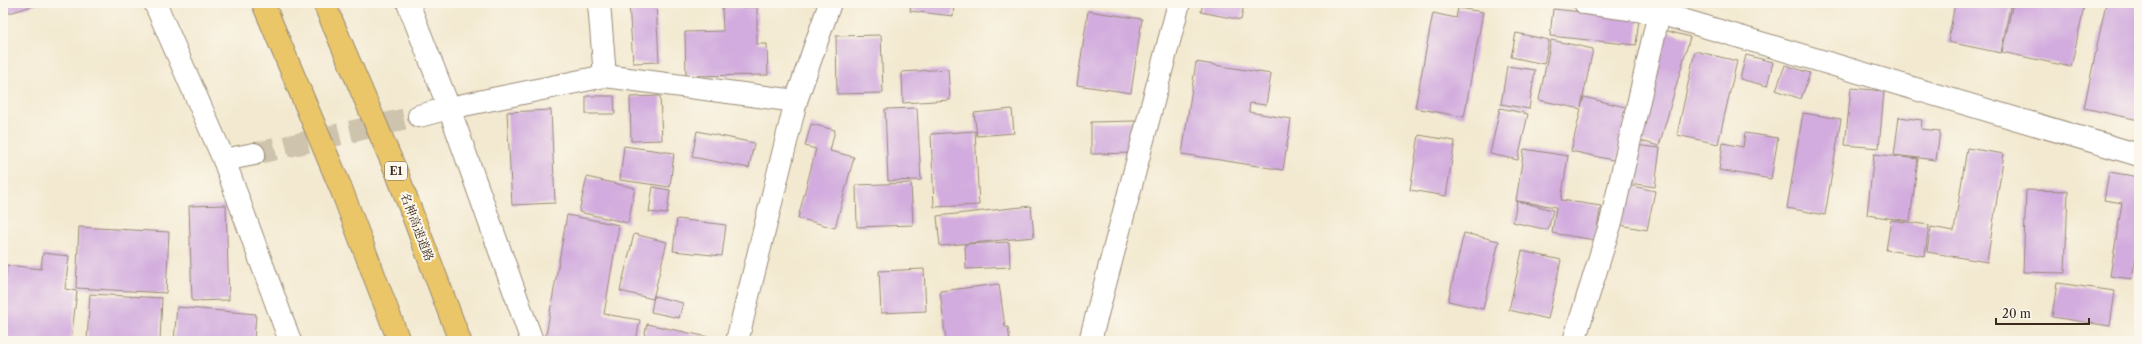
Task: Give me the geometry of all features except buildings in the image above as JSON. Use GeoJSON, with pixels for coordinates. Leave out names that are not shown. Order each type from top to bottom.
{"type":"FeatureCollection","features":[{"type":"Feature","properties":{"kind":"highway"},"geometry":{"type":"LineString","coordinates":[[263,3],[342,191],[399,341]]}},
{"type":"Feature","properties":{"kind":"highway","name":"名神高速道路"},"geometry":{"type":"LineString","coordinates":[[324,3],[398,176],[460,341]]}},
{"type":"Feature","properties":{"kind":"street"},"geometry":{"type":"LineString","coordinates":[[155,3],[224,160],[290,341]]}},
{"type":"Feature","properties":{"kind":"street"},"geometry":{"type":"LineString","coordinates":[[408,3],[449,108],[532,341]]}},
{"type":"Feature","properties":{"kind":"street"},"geometry":{"type":"LineString","coordinates":[[599,3],[605,76]]}},
{"type":"Feature","properties":{"kind":"street"},"geometry":{"type":"LineString","coordinates":[[736,341],[796,100],[830,3]]}},
{"type":"Feature","properties":{"kind":"street"},"geometry":{"type":"LineString","coordinates":[[1090,341],[1179,3]]}},
{"type":"Feature","properties":{"kind":"street"},"geometry":{"type":"LineString","coordinates":[[1585,3],[1659,12],[2139,155]]}},
{"type":"Feature","properties":{"kind":"street"},"geometry":{"type":"LineString","coordinates":[[1574,341],[1611,222],[1659,12]]}},
{"type":"Feature","properties":{"kind":"street"},"geometry":{"type":"LineString","coordinates":[[419,116],[449,108],[605,76],[796,100]]}},
{"type":"Feature","properties":{"kind":"street"},"geometry":{"type":"LineString","coordinates":[[224,160],[254,154]]}},
{"type":"Feature","properties":{"kind":"tunnel"},"geometry":{"type":"LineString","coordinates":[[254,154],[419,116]]}}]}
